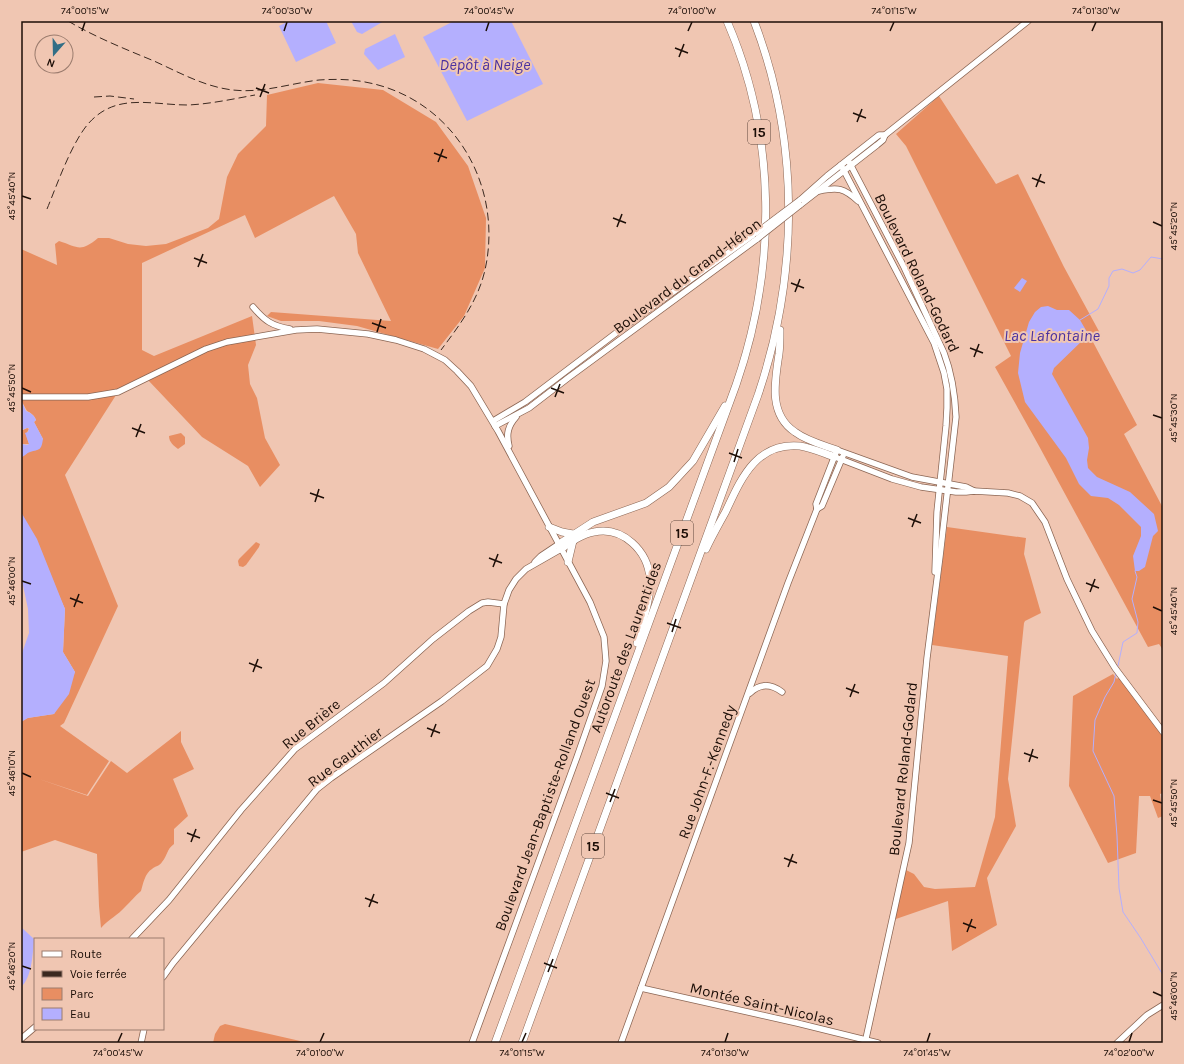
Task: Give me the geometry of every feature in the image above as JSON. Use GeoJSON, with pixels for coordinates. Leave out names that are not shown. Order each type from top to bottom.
{"type":"FeatureCollection","features":[{"type":"Feature","properties":{"kind":"highway","name":"Autoroute des Laurentides"},"geometry":{"type":"LineString","coordinates":[[495,1043],[734,391],[746,353],[758,304],[764,253],[766,198],[763,160],[756,114],[742,62],[727,21]]}},
{"type":"Feature","properties":{"kind":"highway","name":"15"},"geometry":{"type":"LineString","coordinates":[[522,1043],[758,395],[772,352],[781,311],[786,273],[789,236],[789,194],[787,165],[777,98],[754,21]]}},
{"type":"Feature","properties":{"kind":"highway"},"geometry":{"type":"LineString","coordinates":[[781,311],[779,353],[775,388],[775,399],[779,412],[784,422],[795,432],[839,455]]}},
{"type":"Feature","properties":{"kind":"highway"},"geometry":{"type":"LineString","coordinates":[[560,547],[598,520],[646,503],[669,487],[697,455],[734,391]]}},
{"type":"Feature","properties":{"kind":"highway"},"geometry":{"type":"LineString","coordinates":[[693,574],[742,478],[750,466],[760,457],[777,449],[796,446],[839,455]]}},
{"type":"Feature","properties":{"kind":"highway"},"geometry":{"type":"LineString","coordinates":[[550,527],[573,538],[593,532],[606,531],[616,533],[625,537],[641,551],[649,574],[649,593],[630,675]]}},
{"type":"Feature","properties":{"kind":"highway"},"geometry":{"type":"LineString","coordinates":[[568,562],[573,538]]}},
{"type":"Feature","properties":{"kind":"street","name":"Boulevard du Grand-Héron"},"geometry":{"type":"LineString","coordinates":[[494,424],[530,408],[800,202],[849,163],[879,135],[885,135],[1028,21]]}},
{"type":"Feature","properties":{"kind":"street","name":"Boulevard Roland-Godard"},"geometry":{"type":"LineString","coordinates":[[849,163],[907,273],[948,364],[955,397],[956,417],[927,658],[909,843],[865,1042]]}},
{"type":"Feature","properties":{"kind":"street","name":"Boulevard du Grand-Héron"},"geometry":{"type":"LineString","coordinates":[[800,202],[819,192],[843,168]]}},
{"type":"Feature","properties":{"kind":"street","name":"Boulevard Roland-Godard"},"geometry":{"type":"LineString","coordinates":[[843,168],[934,343],[944,373],[947,389],[946,426],[939,490],[935,555],[935,590]]}},
{"type":"Feature","properties":{"kind":"street"},"geometry":{"type":"LineString","coordinates":[[819,192],[831,189],[842,190],[849,193],[862,204]]}},
{"type":"Feature","properties":{"kind":"street","name":"Boulevard du Grand-Héron"},"geometry":{"type":"LineString","coordinates":[[494,424],[525,402],[578,360],[693,276],[756,236]]}},
{"type":"Feature","properties":{"kind":"street"},"geometry":{"type":"LineString","coordinates":[[252,307],[264,320],[274,325],[296,330]]}},
{"type":"Feature","properties":{"kind":"street","name":"Boulevard Jean-Baptiste-Rolland Ouest"},"geometry":{"type":"LineString","coordinates":[[24,397],[88,397],[118,392],[206,349],[227,342],[296,330],[317,329],[368,334],[424,348],[445,360],[472,386],[510,453],[590,602],[604,637],[606,660],[602,686],[578,757],[472,1043]]}},
{"type":"Feature","properties":{"kind":"street"},"geometry":{"type":"LineString","coordinates":[[510,453],[507,433],[510,425],[519,414]]}},
{"type":"Feature","properties":{"kind":"street"},"geometry":{"type":"LineString","coordinates":[[839,455],[904,482],[921,487],[947,491],[966,492],[974,490]]}},
{"type":"Feature","properties":{"kind":"street"},"geometry":{"type":"LineString","coordinates":[[839,455],[912,477],[966,487],[974,490],[1008,493],[1020,496],[1032,504],[1045,522],[1067,579],[1092,631],[1115,668],[1163,732]]}},
{"type":"Feature","properties":{"kind":"street","name":"Rue John-F.-Kennedy"},"geometry":{"type":"LineString","coordinates":[[621,1043],[788,583],[817,509],[816,504],[839,455]]}},
{"type":"Feature","properties":{"kind":"street","name":"Rue Gauthier"},"geometry":{"type":"LineString","coordinates":[[164,976],[317,789],[442,701],[487,666],[497,649],[501,637],[504,604],[509,590],[516,579],[533,565],[544,560],[560,547]]}},
{"type":"Feature","properties":{"kind":"street","name":"Rue Brière"},"geometry":{"type":"LineString","coordinates":[[133,938],[169,900],[241,810],[295,749],[384,683],[433,639],[469,611],[482,602],[504,604]]}},
{"type":"Feature","properties":{"kind":"street"},"geometry":{"type":"LineString","coordinates":[[748,694],[756,687],[761,685],[772,687],[782,692]]}},
{"type":"Feature","properties":{"kind":"street","name":"Montée Saint-Nicolas"},"geometry":{"type":"LineString","coordinates":[[642,988],[797,1023],[865,1042],[878,1043]]}},
{"type":"Feature","properties":{"kind":"street"},"geometry":{"type":"LineString","coordinates":[[1117,1043],[1147,1015],[1163,1005]]}},
{"type":"Feature","properties":{"kind":"street"},"geometry":{"type":"LineString","coordinates":[[21,1039],[34,1028]]}},
{"type":"Feature","properties":{"kind":"street"},"geometry":{"type":"LineString","coordinates":[[141,1043],[144,1030]]}},
{"type":"Feature","properties":{"kind":"green space"},"geometry":{"type":"Polygon","coordinates":[[[318,83],[383,90],[436,122],[468,166],[486,218],[485,268],[464,316],[438,349],[357,326],[319,321],[281,321],[267,316],[271,312],[391,321],[358,253],[356,234],[334,196],[255,238],[245,215],[142,263],[142,350],[154,356],[252,316],[256,345],[248,365],[250,384],[257,398],[265,438],[280,465],[260,487],[248,466],[202,437],[148,380],[118,392],[65,475],[118,606],[64,723],[60,726],[109,761],[87,795],[39,779],[88,796],[111,761],[127,773],[181,731],[181,742],[194,769],[173,779],[188,816],[174,829],[174,844],[161,863],[148,873],[141,891],[101,928],[97,854],[55,840],[21,852],[21,722],[27,718],[54,714],[75,672],[63,652],[65,609],[21,512],[21,458],[43,439],[34,422],[36,420],[35,418],[27,411],[21,400],[21,249],[57,265],[55,244],[59,241],[75,247],[83,247],[92,243],[98,238],[109,238],[128,244],[146,246],[166,244],[208,228],[219,219],[227,177],[238,154],[266,126],[267,95],[318,83]]]}},
{"type":"Feature","properties":{"kind":"green space"},"geometry":{"type":"Polygon","coordinates":[[[939,96],[996,184],[1018,174],[1064,267],[1101,335],[1093,342],[1137,425],[1124,434],[1163,508],[1163,650],[1159,644],[1148,647],[995,367],[1011,356],[906,146],[896,134],[939,96]]]}},
{"type":"Feature","properties":{"kind":"green space"},"geometry":{"type":"Polygon","coordinates":[[[27,428],[29,429],[26,434],[29,444],[22,444],[21,447],[21,429],[23,430],[27,428]]]}},
{"type":"Feature","properties":{"kind":"green space"},"geometry":{"type":"Polygon","coordinates":[[[181,433],[185,437],[185,444],[178,449],[173,445],[169,436],[181,433]]]}},
{"type":"Feature","properties":{"kind":"green space"},"geometry":{"type":"Polygon","coordinates":[[[947,527],[1026,538],[1024,554],[1041,613],[1025,621],[1024,623],[1008,779],[1016,826],[987,878],[997,925],[952,951],[948,901],[893,920],[904,869],[914,874],[924,887],[935,889],[975,887],[995,817],[1008,656],[932,645],[947,527]]]}},
{"type":"Feature","properties":{"kind":"green space"},"geometry":{"type":"Polygon","coordinates":[[[256,542],[260,544],[259,547],[246,565],[243,567],[239,566],[239,559],[256,542]]]}},
{"type":"Feature","properties":{"kind":"green space"},"geometry":{"type":"Polygon","coordinates":[[[1113,674],[1117,679],[1121,675],[1163,732],[1163,793],[1160,794],[1163,816],[1158,818],[1150,796],[1139,796],[1136,853],[1108,863],[1069,786],[1073,696],[1113,674]]]}},
{"type":"Feature","properties":{"kind":"green space"},"geometry":{"type":"Polygon","coordinates":[[[225,1024],[309,1043],[213,1043],[215,1034],[220,1026],[225,1024]]]}},
{"type":"Feature","properties":{"kind":"water"},"geometry":{"type":"Polygon","coordinates":[[[289,21],[326,21],[336,43],[296,62],[279,26],[289,21]]]}},
{"type":"Feature","properties":{"kind":"water"},"geometry":{"type":"Polygon","coordinates":[[[351,21],[384,21],[362,34],[357,32],[351,21]]]}},
{"type":"Feature","properties":{"kind":"water","name":"Dépôt à Neige"},"geometry":{"type":"Polygon","coordinates":[[[454,21],[511,21],[543,84],[467,121],[423,37],[454,21]]]}},
{"type":"Feature","properties":{"kind":"water"},"geometry":{"type":"Polygon","coordinates":[[[395,34],[405,57],[378,70],[364,54],[365,49],[395,34]]]}},
{"type":"Feature","properties":{"kind":"water"},"geometry":{"type":"Polygon","coordinates":[[[1022,278],[1027,281],[1020,292],[1014,288],[1022,278]]]}},
{"type":"Feature","properties":{"kind":"water","name":"Lac Lafontaine"},"geometry":{"type":"Polygon","coordinates":[[[1048,306],[1057,310],[1069,310],[1080,320],[1087,332],[1085,338],[1054,368],[1052,374],[1088,438],[1088,468],[1097,477],[1130,492],[1154,514],[1158,531],[1153,536],[1145,567],[1139,571],[1135,571],[1133,556],[1141,536],[1141,527],[1119,505],[1108,498],[1091,496],[1079,484],[1066,458],[1025,402],[1018,373],[1020,353],[1029,322],[1035,312],[1041,307],[1048,306]]]}},
{"type":"Feature","properties":{"kind":"water"},"geometry":{"type":"Polygon","coordinates":[[[21,400],[26,411],[32,414],[35,418],[36,420],[34,422],[43,439],[40,449],[29,452],[21,458],[22,444],[29,444],[25,433],[28,432],[29,428],[21,429],[21,400]]]}},
{"type":"Feature","properties":{"kind":"water"},"geometry":{"type":"Polygon","coordinates":[[[21,512],[37,539],[65,609],[63,652],[75,672],[69,694],[54,714],[28,718],[21,722],[21,656],[29,633],[28,609],[21,576],[21,512]]]}},
{"type":"Feature","properties":{"kind":"water"},"geometry":{"type":"Polygon","coordinates":[[[21,927],[34,939],[30,971],[28,978],[21,987],[21,927]]]}},
{"type":"Feature","properties":{"kind":"waterway"},"geometry":{"type":"LineString","coordinates":[[1080,320],[1098,309],[1109,286],[1109,278],[1113,271],[1122,269],[1133,273],[1140,270],[1151,257],[1163,259]]}},
{"type":"Feature","properties":{"kind":"waterway"},"geometry":{"type":"LineString","coordinates":[[1118,666],[1123,642],[1137,633],[1138,622],[1132,599],[1137,577],[1135,571]]}},
{"type":"Feature","properties":{"kind":"waterway"},"geometry":{"type":"LineString","coordinates":[[1116,673],[1114,682],[1105,697],[1095,720],[1093,751],[1114,796],[1119,888],[1123,912],[1163,975]]}},
{"type":"Feature","properties":{"kind":"railway"},"geometry":{"type":"LineString","coordinates":[[68,21],[110,42],[212,86],[246,91],[319,80],[365,82],[396,91],[424,106],[447,126],[465,150],[479,177],[487,207],[489,238],[485,270],[478,292],[467,313],[441,350]]}},
{"type":"Feature","properties":{"kind":"railway"},"geometry":{"type":"LineString","coordinates":[[47,209],[76,142],[88,124],[99,114],[110,108],[135,102],[188,105],[255,95]]}},
{"type":"Feature","properties":{"kind":"railway"},"geometry":{"type":"LineString","coordinates":[[94,97],[110,96],[134,99]]}}]}
